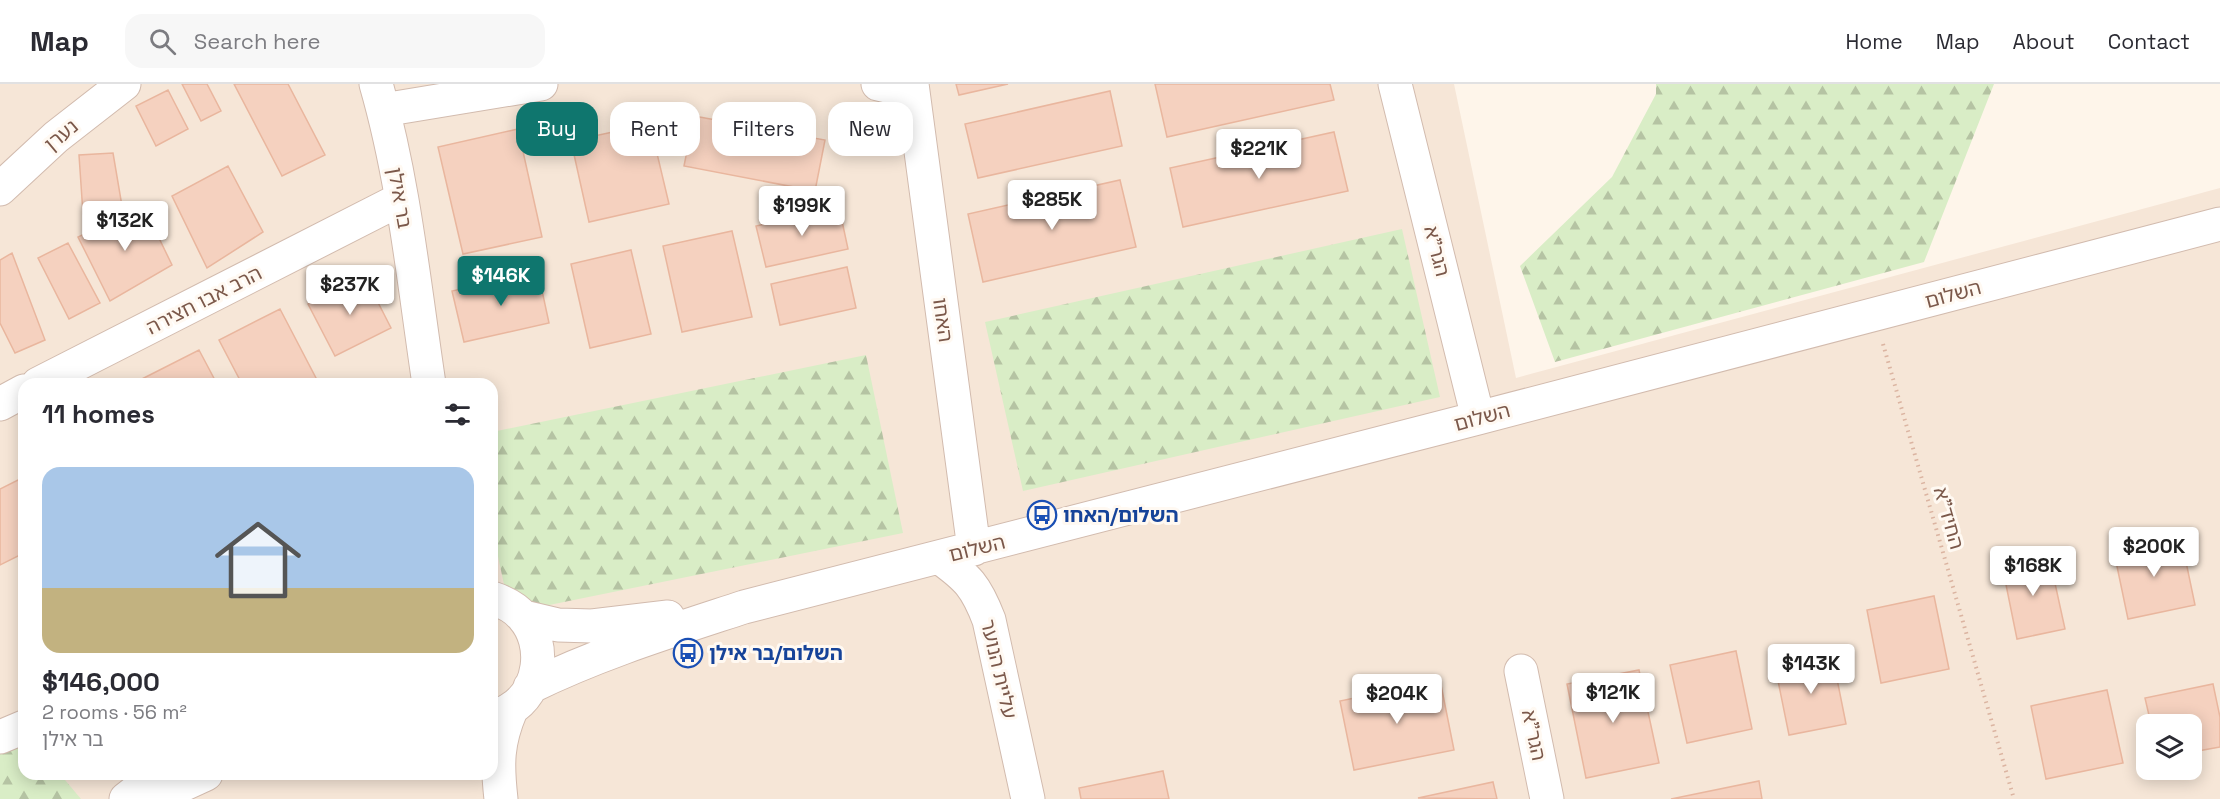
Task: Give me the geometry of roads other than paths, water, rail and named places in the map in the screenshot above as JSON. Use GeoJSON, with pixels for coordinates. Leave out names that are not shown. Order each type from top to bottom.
{"type":"FeatureCollection","features":[{"type":"Feature","properties":{"kind":"street","name":"נערן"},"geometry":{"type":"LineString","coordinates":[[0,189],[56,137],[124,84]]}},
{"type":"Feature","properties":{"kind":"street"},"geometry":{"type":"LineString","coordinates":[[380,97],[541,84]]}},
{"type":"Feature","properties":{"kind":"street","name":"האחו"},"geometry":{"type":"LineString","coordinates":[[878,84],[912,88],[974,549]]}},
{"type":"Feature","properties":{"kind":"street","name":"הגר\"א"},"geometry":{"type":"LineString","coordinates":[[1395,84],[1478,418]]}},
{"type":"Feature","properties":{"kind":"street","name":"בר אילן"},"geometry":{"type":"LineString","coordinates":[[380,97],[401,199],[428,378]]}},
{"type":"Feature","properties":{"kind":"street","name":"הרב אבו חצירה"},"geometry":{"type":"LineString","coordinates":[[51,378],[401,199]]}},
{"type":"Feature","properties":{"kind":"street","name":"השלום"},"geometry":{"type":"LineString","coordinates":[[511,705],[572,666],[744,607],[2220,224]]}},
{"type":"Feature","properties":{"kind":"street"},"geometry":{"type":"LineString","coordinates":[[0,404],[18,394]]}},
{"type":"Feature","properties":{"kind":"street","name":"עליית הנוער"},"geometry":{"type":"LineString","coordinates":[[939,557],[966,576],[980,595],[990,620],[1028,799]]}},
{"type":"Feature","properties":{"kind":"street"},"geometry":{"type":"LineString","coordinates":[[498,600],[509,605],[524,617],[534,635],[539,655],[536,676],[511,705],[501,734],[498,769],[501,799]]}},
{"type":"Feature","properties":{"kind":"street","name":"השלום"},"geometry":{"type":"LineString","coordinates":[[524,617],[558,625],[592,626],[744,607]]}},
{"type":"Feature","properties":{"kind":"street","name":"הגר\"א"},"geometry":{"type":"LineString","coordinates":[[1521,671],[1548,799]]}},
{"type":"Feature","properties":{"kind":"street"},"geometry":{"type":"LineString","coordinates":[[0,737],[18,730]]}},
{"type":"Feature","properties":{"kind":"street"},"geometry":{"type":"LineString","coordinates":[[126,799],[150,780]]}},
{"type":"Feature","properties":{"kind":"street"},"geometry":{"type":"LineString","coordinates":[[152,799],[193,780]]}},
{"type":"Feature","properties":{"kind":"place","name":"השלום/האחו"},"geometry":{"type":"Point","coordinates":[1042,515]}},
{"type":"Feature","properties":{"kind":"place","name":"השלום/בר אילן"},"geometry":{"type":"Point","coordinates":[688,653]}}]}
